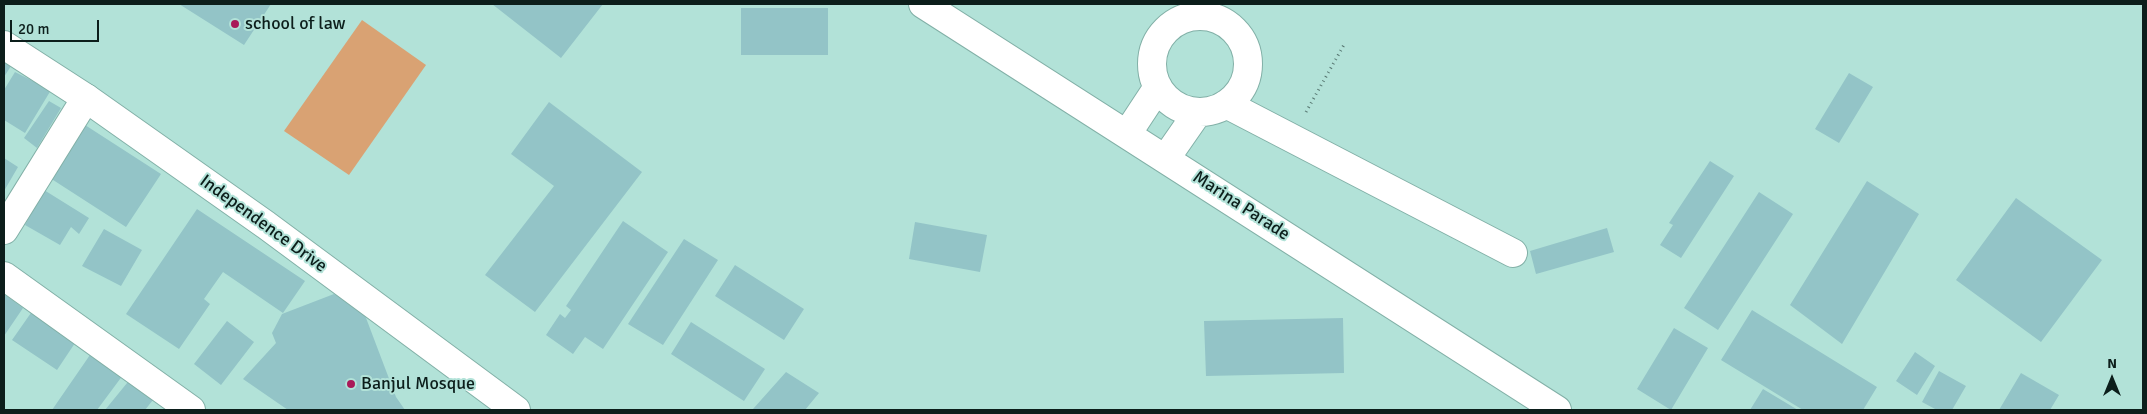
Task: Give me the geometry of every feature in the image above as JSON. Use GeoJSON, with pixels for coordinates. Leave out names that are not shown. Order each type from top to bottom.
{"type":"FeatureCollection","features":[{"type":"Feature","properties":{"kind":"main road","name":"Marina Parade"},"geometry":{"type":"LineString","coordinates":[[923,4],[1166,158],[1550,408]]}},
{"type":"Feature","properties":{"kind":"main road"},"geometry":{"type":"LineString","coordinates":[[1195,16],[1211,18],[1226,24],[1238,35],[1246,49],[1248,64],[1246,80],[1238,94],[1226,104],[1216,109],[1198,112],[1179,107],[1167,99],[1158,87],[1152,73],[1152,57],[1157,42],[1167,29],[1180,20],[1195,16]]}},
{"type":"Feature","properties":{"kind":"main road","name":"Independence Drive"},"geometry":{"type":"LineString","coordinates":[[4,45],[86,98],[266,225],[516,410]]}},
{"type":"Feature","properties":{"kind":"main road"},"geometry":{"type":"LineString","coordinates":[[1127,134],[1158,87]]}},
{"type":"Feature","properties":{"kind":"main road"},"geometry":{"type":"LineString","coordinates":[[4,230],[86,98]]}},
{"type":"Feature","properties":{"kind":"main road"},"geometry":{"type":"LineString","coordinates":[[1226,104],[1513,254]]}},
{"type":"Feature","properties":{"kind":"main road"},"geometry":{"type":"LineString","coordinates":[[1166,158],[1198,112]]}},
{"type":"Feature","properties":{"kind":"main road"},"geometry":{"type":"LineString","coordinates":[[4,276],[191,410]]}},
{"type":"Feature","properties":{"kind":"path"},"geometry":{"type":"LineString","coordinates":[[1291,138],[1344,43]]}},
{"type":"Feature","properties":{"kind":"shaded area"},"geometry":{"type":"Polygon","coordinates":[[[362,20],[426,65],[349,175],[284,131],[362,20]]]}},
{"type":"Feature","properties":{"kind":"building","name":"school of law"},"geometry":{"type":"Polygon","coordinates":[[[179,4],[271,4],[244,45],[179,4]]]}},
{"type":"Feature","properties":{"kind":"building"},"geometry":{"type":"Polygon","coordinates":[[[492,4],[603,4],[561,58],[492,4]]]}},
{"type":"Feature","properties":{"kind":"building"},"geometry":{"type":"Polygon","coordinates":[[[741,8],[828,8],[828,55],[741,55],[741,8]]]}},
{"type":"Feature","properties":{"kind":"building"},"geometry":{"type":"Polygon","coordinates":[[[4,61],[11,66],[4,77],[4,61]]]}},
{"type":"Feature","properties":{"kind":"building"},"geometry":{"type":"Polygon","coordinates":[[[15,72],[51,90],[25,133],[4,120],[4,90],[15,72]]]}},
{"type":"Feature","properties":{"kind":"building"},"geometry":{"type":"Polygon","coordinates":[[[1849,73],[1873,87],[1839,143],[1815,129],[1849,73]]]}},
{"type":"Feature","properties":{"kind":"building"},"geometry":{"type":"Polygon","coordinates":[[[49,101],[61,108],[37,148],[24,138],[49,101]]]}},
{"type":"Feature","properties":{"kind":"building"},"geometry":{"type":"Polygon","coordinates":[[[549,102],[642,172],[535,312],[485,275],[554,186],[511,154],[549,102]]]}},
{"type":"Feature","properties":{"kind":"building"},"geometry":{"type":"Polygon","coordinates":[[[85,125],[161,174],[126,227],[50,178],[85,125]]]}},
{"type":"Feature","properties":{"kind":"building"},"geometry":{"type":"Polygon","coordinates":[[[4,158],[18,167],[4,191],[4,158]]]}},
{"type":"Feature","properties":{"kind":"building"},"geometry":{"type":"Polygon","coordinates":[[[1710,161],[1734,176],[1681,258],[1660,245],[1673,225],[1669,223],[1710,161]]]}},
{"type":"Feature","properties":{"kind":"building"},"geometry":{"type":"Polygon","coordinates":[[[1867,181],[1919,214],[1842,344],[1790,305],[1867,181]]]}},
{"type":"Feature","properties":{"kind":"building"},"geometry":{"type":"Polygon","coordinates":[[[44,190],[89,218],[79,234],[71,227],[60,245],[25,225],[44,190]]]}},
{"type":"Feature","properties":{"kind":"building"},"geometry":{"type":"Polygon","coordinates":[[[1759,192],[1793,214],[1718,330],[1684,308],[1759,192]]]}},
{"type":"Feature","properties":{"kind":"building"},"geometry":{"type":"Polygon","coordinates":[[[2016,198],[2102,260],[2041,342],[1956,280],[2016,198]]]}},
{"type":"Feature","properties":{"kind":"building"},"geometry":{"type":"Polygon","coordinates":[[[197,209],[305,281],[283,313],[223,272],[204,299],[210,304],[179,349],[126,314],[197,209]]]}},
{"type":"Feature","properties":{"kind":"building"},"geometry":{"type":"Polygon","coordinates":[[[623,221],[668,252],[603,349],[585,337],[573,354],[546,335],[560,314],[565,318],[571,310],[566,306],[623,221]]]}},
{"type":"Feature","properties":{"kind":"building"},"geometry":{"type":"Polygon","coordinates":[[[915,222],[987,235],[980,272],[909,259],[915,222]]]}},
{"type":"Feature","properties":{"kind":"building"},"geometry":{"type":"Polygon","coordinates":[[[1607,228],[1614,252],[1536,274],[1530,251],[1607,228]]]}},
{"type":"Feature","properties":{"kind":"building"},"geometry":{"type":"Polygon","coordinates":[[[104,229],[142,250],[121,286],[82,266],[104,229]]]}},
{"type":"Feature","properties":{"kind":"building"},"geometry":{"type":"Polygon","coordinates":[[[684,239],[718,260],[663,345],[628,324],[684,239]]]}},
{"type":"Feature","properties":{"kind":"building"},"geometry":{"type":"Polygon","coordinates":[[[735,265],[804,309],[784,340],[715,296],[735,265]]]}},
{"type":"Feature","properties":{"kind":"building"},"geometry":{"type":"Polygon","coordinates":[[[4,294],[23,308],[4,336],[4,294]]]}},
{"type":"Feature","properties":{"kind":"building"},"geometry":{"type":"Polygon","coordinates":[[[334,294],[363,310],[396,397],[405,410],[288,410],[243,379],[276,343],[272,333],[282,314],[334,294]]]}},
{"type":"Feature","properties":{"kind":"building"},"geometry":{"type":"Polygon","coordinates":[[[33,310],[77,340],[57,370],[12,340],[33,310]]]}},
{"type":"Feature","properties":{"kind":"building"},"geometry":{"type":"Polygon","coordinates":[[[1752,310],[1877,387],[1863,410],[1803,410],[1721,360],[1752,310]]]}},
{"type":"Feature","properties":{"kind":"building"},"geometry":{"type":"Polygon","coordinates":[[[1343,318],[1344,373],[1206,376],[1204,321],[1343,318]]]}},
{"type":"Feature","properties":{"kind":"building"},"geometry":{"type":"Polygon","coordinates":[[[227,321],[254,342],[221,385],[194,364],[227,321]]]}},
{"type":"Feature","properties":{"kind":"building"},"geometry":{"type":"Polygon","coordinates":[[[691,322],[765,369],[744,401],[671,354],[691,322]]]}},
{"type":"Feature","properties":{"kind":"building"},"geometry":{"type":"Polygon","coordinates":[[[1674,328],[1708,348],[1671,410],[1637,389],[1674,328]]]}},
{"type":"Feature","properties":{"kind":"building"},"geometry":{"type":"Polygon","coordinates":[[[92,352],[123,375],[97,410],[52,410],[92,352]]]}},
{"type":"Feature","properties":{"kind":"building"},"geometry":{"type":"Polygon","coordinates":[[[1915,352],[1935,366],[1917,395],[1896,381],[1915,352]]]}},
{"type":"Feature","properties":{"kind":"building"},"geometry":{"type":"Polygon","coordinates":[[[1939,371],[1966,386],[1952,410],[1937,410],[1922,402],[1939,371]]]}},
{"type":"Feature","properties":{"kind":"building"},"geometry":{"type":"Polygon","coordinates":[[[136,372],[160,391],[145,410],[105,410],[136,372]]]}},
{"type":"Feature","properties":{"kind":"building"},"geometry":{"type":"Polygon","coordinates":[[[786,372],[819,393],[805,410],[753,409],[786,372]]]}},
{"type":"Feature","properties":{"kind":"building"},"geometry":{"type":"Polygon","coordinates":[[[2021,373],[2059,395],[2050,410],[1999,410],[2021,373]]]}},
{"type":"Feature","properties":{"kind":"building"},"geometry":{"type":"Polygon","coordinates":[[[1763,389],[1798,410],[1750,410],[1763,389]]]}},
{"type":"Feature","properties":{"kind":"place","name":"school of law"},"geometry":{"type":"Point","coordinates":[235,24]}},
{"type":"Feature","properties":{"kind":"place","name":"Banjul Mosque"},"geometry":{"type":"Point","coordinates":[351,384]}}]}
